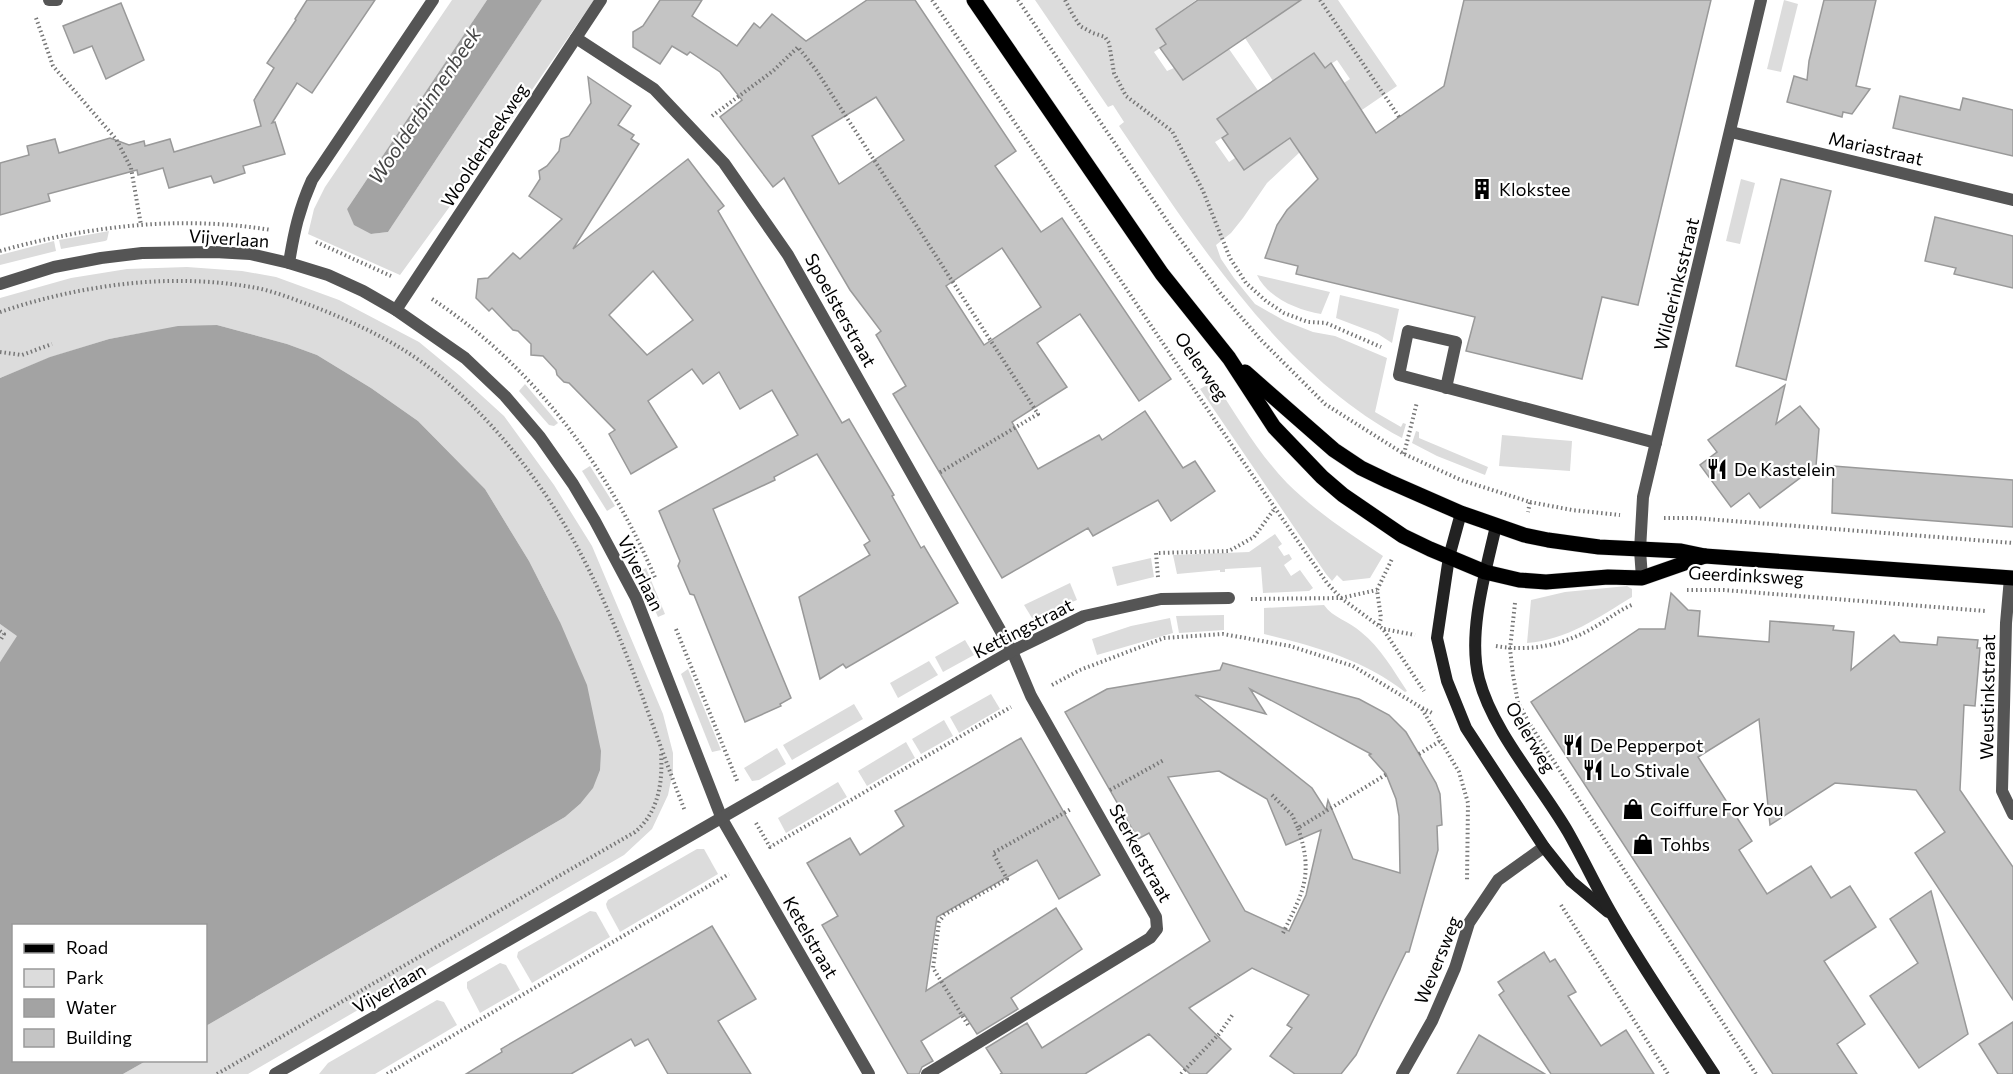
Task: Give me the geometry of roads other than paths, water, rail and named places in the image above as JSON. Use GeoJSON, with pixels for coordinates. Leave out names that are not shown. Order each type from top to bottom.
{"type":"FeatureCollection","features":[{"type":"Feature","properties":{"kind":"main road","name":"Oelerweg"},"geometry":{"type":"LineString","coordinates":[[974,0],[1162,274],[1229,358],[1274,427],[1322,477],[1343,495],[1403,536],[1449,557]]}},
{"type":"Feature","properties":{"kind":"main road","name":"Oelerweg"},"geometry":{"type":"LineString","coordinates":[[1229,358],[1334,450],[1361,468],[1388,482],[1496,526],[1485,572],[1474,643],[1479,678],[1488,704],[1507,738],[1567,831],[1613,917],[1713,1074]]}},
{"type":"Feature","properties":{"kind":"main road","name":"Oelerweg"},"geometry":{"type":"LineString","coordinates":[[1461,513],[1449,557],[1437,638],[1446,681],[1466,728],[1544,847],[1571,881],[1613,917]]}},
{"type":"Feature","properties":{"kind":"main road","name":"Geerdinksweg"},"geometry":{"type":"LineString","coordinates":[[1496,526],[1548,540],[1599,547],[1681,551],[1705,556],[2012,578]]}},
{"type":"Feature","properties":{"kind":"main road","name":"Geerdinksweg"},"geometry":{"type":"LineString","coordinates":[[1449,557],[1485,572],[1519,580],[1546,582],[1608,577],[1642,578],[1705,556]]}},
{"type":"Feature","properties":{"kind":"street"},"geometry":{"type":"LineString","coordinates":[[48,0],[57,0]]}},
{"type":"Feature","properties":{"kind":"street"},"geometry":{"type":"LineString","coordinates":[[289,263],[301,205],[312,180],[433,0]]}},
{"type":"Feature","properties":{"kind":"street","name":"Woolderbeekweg"},"geometry":{"type":"LineString","coordinates":[[396,310],[601,0]]}},
{"type":"Feature","properties":{"kind":"street","name":"Wilderinksstraat"},"geometry":{"type":"LineString","coordinates":[[1642,578],[1640,550],[1643,497],[1761,0]]}},
{"type":"Feature","properties":{"kind":"street","name":"Spoelsterstraat"},"geometry":{"type":"LineString","coordinates":[[576,38],[654,89],[724,163],[788,255],[1012,651]]}},
{"type":"Feature","properties":{"kind":"street","name":"Mariastraat"},"geometry":{"type":"LineString","coordinates":[[1731,132],[2013,200]]}},
{"type":"Feature","properties":{"kind":"street","name":"Vijverlaan"},"geometry":{"type":"LineString","coordinates":[[0,284],[54,267],[142,253],[250,254],[328,275],[354,287],[396,310],[465,358],[505,396],[540,437],[573,484],[595,521],[636,598],[722,819],[281,1072]]}},
{"type":"Feature","properties":{"kind":"street"},"geometry":{"type":"LineString","coordinates":[[1446,388],[1456,342],[1408,331],[1399,375],[1446,388],[1656,443]]}},
{"type":"Feature","properties":{"kind":"street","name":"Weustinkstraat"},"geometry":{"type":"LineString","coordinates":[[2012,578],[2007,613],[2002,790],[2013,814]]}},
{"type":"Feature","properties":{"kind":"street","name":"Kettingstraat"},"geometry":{"type":"LineString","coordinates":[[722,819],[1012,651],[1084,616],[1161,599],[1229,598]]}},
{"type":"Feature","properties":{"kind":"street","name":"Sterkerstraat"},"geometry":{"type":"LineString","coordinates":[[927,1074],[1150,938],[1157,929],[1156,917],[1031,696],[1012,651]]}},
{"type":"Feature","properties":{"kind":"street","name":"Ketelstraat"},"geometry":{"type":"LineString","coordinates":[[722,819],[869,1074]]}},
{"type":"Feature","properties":{"kind":"street","name":"Weversweg"},"geometry":{"type":"LineString","coordinates":[[1402,1074],[1432,1021],[1455,968],[1469,923],[1498,880],[1544,847]]}},
{"type":"Feature","properties":{"kind":"water","name":"Woolderbinnenbeek"},"geometry":{"type":"Polygon","coordinates":[[[487,0],[542,0],[388,232],[371,234],[354,225],[347,209],[487,0]]]}},
{"type":"Feature","properties":{"kind":"water"},"geometry":{"type":"Polygon","coordinates":[[[217,325],[287,344],[317,355],[371,388],[418,421],[485,489],[529,561],[560,622],[587,685],[601,751],[600,770],[593,788],[565,817],[207,1025],[207,924],[12,924],[12,1062],[144,1062],[123,1074],[0,1074],[0,662],[17,636],[0,624],[0,378],[50,357],[109,339],[178,326],[217,325]]]}},
{"type":"Feature","properties":{"kind":"place","name":"Klokstee"},"geometry":{"type":"Point","coordinates":[1482,189]}},
{"type":"Feature","properties":{"kind":"place","name":"De Kastelein"},"geometry":{"type":"Point","coordinates":[1717,469]}},
{"type":"Feature","properties":{"kind":"place","name":"De Pepperpot"},"geometry":{"type":"Point","coordinates":[1573,745]}},
{"type":"Feature","properties":{"kind":"place","name":"Lo Stivale"},"geometry":{"type":"Point","coordinates":[1593,770]}},
{"type":"Feature","properties":{"kind":"place","name":"Coiffure For You"},"geometry":{"type":"Point","coordinates":[1633,809]}},
{"type":"Feature","properties":{"kind":"place","name":"Tohbs"},"geometry":{"type":"Point","coordinates":[1643,844]}}]}
